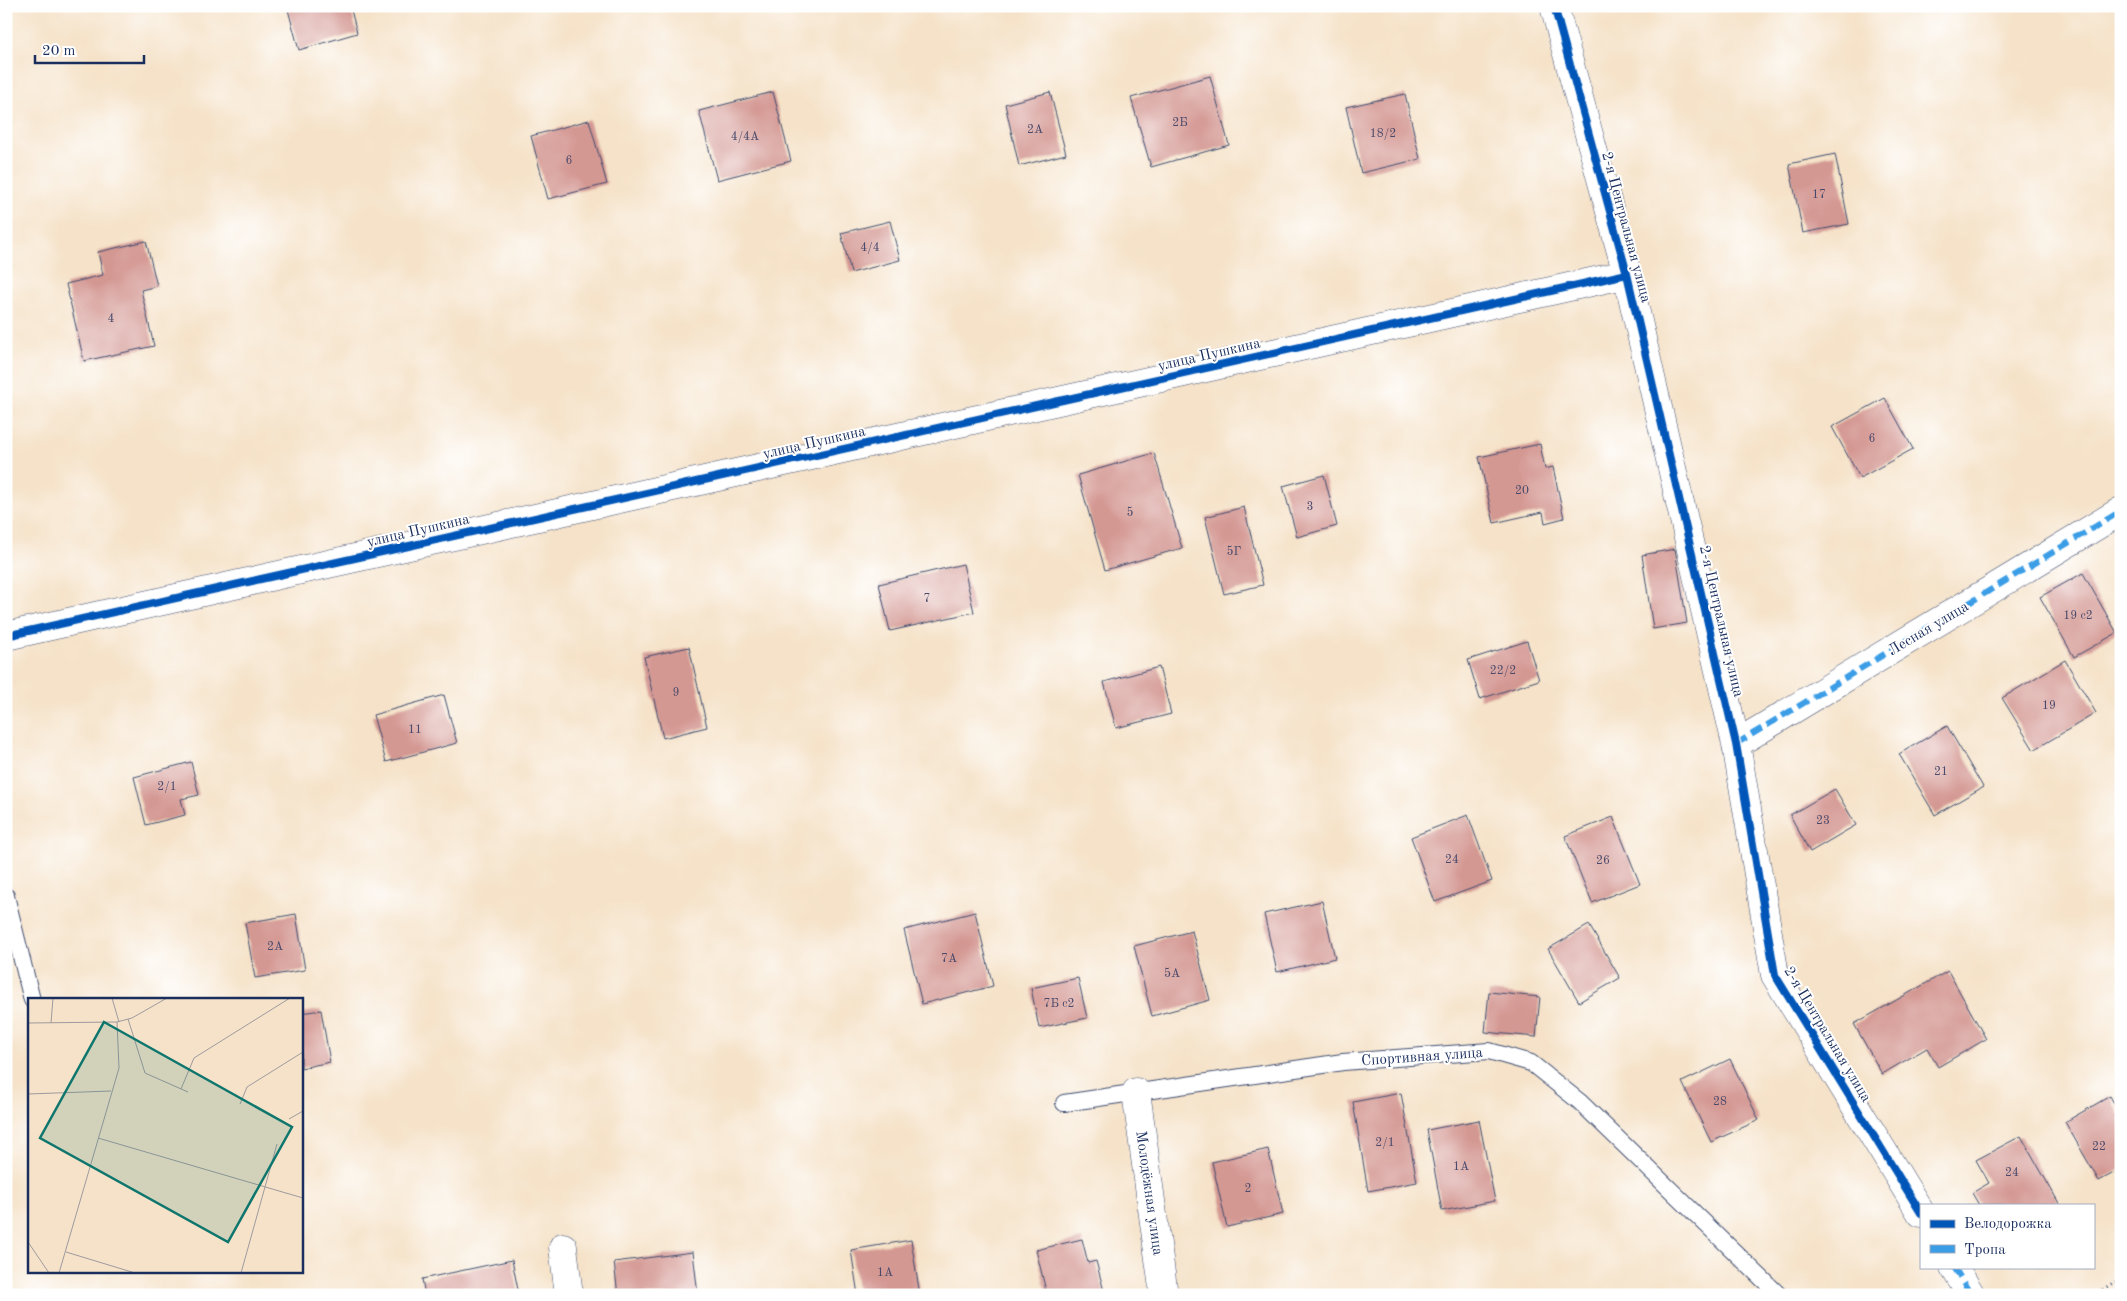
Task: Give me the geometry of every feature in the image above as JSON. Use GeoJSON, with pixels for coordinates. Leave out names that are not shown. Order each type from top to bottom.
{"type":"FeatureCollection","features":[{"type":"Feature","properties":{"kind":"street","name":"2-я Центральная улица"},"geometry":{"type":"LineString","coordinates":[[1554,6],[1627,274],[1736,744],[1774,975],[1920,1211]]}},
{"type":"Feature","properties":{"kind":"street","name":"улица Пушкина"},"geometry":{"type":"LineString","coordinates":[[6,636],[1627,274]]}},
{"type":"Feature","properties":{"kind":"street","name":"Лесная улица"},"geometry":{"type":"LineString","coordinates":[[1736,744],[2121,512]]}},
{"type":"Feature","properties":{"kind":"street","name":"Молодёжная улица"},"geometry":{"type":"LineString","coordinates":[[1136,1092],[1164,1295]]}},
{"type":"Feature","properties":{"kind":"street"},"geometry":{"type":"LineString","coordinates":[[563,1247],[569,1295]]}},
{"type":"Feature","properties":{"kind":"street"},"geometry":{"type":"LineString","coordinates":[[1955,1268],[1971,1295]]}},
{"type":"Feature","properties":{"kind":"lane"},"geometry":{"type":"LineString","coordinates":[[6,896],[32,998]]}},
{"type":"Feature","properties":{"kind":"lane","name":"Спортивная улица"},"geometry":{"type":"LineString","coordinates":[[1064,1103],[1353,1061],[1489,1051],[1531,1063],[1580,1102],[1779,1295]]}},
{"type":"Feature","properties":{"kind":"path"},"geometry":{"type":"LineString","coordinates":[[2094,1295],[2121,1278]]}},
{"type":"Feature","properties":{"kind":"building"},"geometry":{"type":"Polygon","coordinates":[[[287,6],[350,6],[357,33],[299,50],[287,6]]]}},
{"type":"Feature","properties":{"kind":"building"},"geometry":{"type":"Polygon","coordinates":[[[1210,76],[1229,145],[1151,167],[1131,98],[1210,76]]]}},
{"type":"Feature","properties":{"kind":"building"},"geometry":{"type":"Polygon","coordinates":[[[773,92],[791,161],[717,180],[699,111],[773,92]]]}},
{"type":"Feature","properties":{"kind":"building"},"geometry":{"type":"Polygon","coordinates":[[[1050,92],[1066,154],[1019,166],[1005,104],[1050,92]]]}},
{"type":"Feature","properties":{"kind":"building"},"geometry":{"type":"Polygon","coordinates":[[[1405,94],[1420,159],[1361,173],[1346,107],[1405,94]]]}},
{"type":"Feature","properties":{"kind":"building"},"geometry":{"type":"Polygon","coordinates":[[[589,120],[607,184],[548,199],[531,136],[589,120]]]}},
{"type":"Feature","properties":{"kind":"building"},"geometry":{"type":"Polygon","coordinates":[[[1835,154],[1849,224],[1803,233],[1789,164],[1835,154]]]}},
{"type":"Feature","properties":{"kind":"building"},"geometry":{"type":"Polygon","coordinates":[[[890,221],[900,260],[851,273],[841,233],[890,221]]]}},
{"type":"Feature","properties":{"kind":"building"},"geometry":{"type":"Polygon","coordinates":[[[146,241],[157,286],[141,290],[154,346],[84,361],[66,284],[103,275],[98,252],[146,241]]]}},
{"type":"Feature","properties":{"kind":"building"},"geometry":{"type":"Polygon","coordinates":[[[1885,398],[1913,449],[1860,478],[1832,427],[1885,398]]]}},
{"type":"Feature","properties":{"kind":"building"},"geometry":{"type":"Polygon","coordinates":[[[1540,444],[1545,469],[1553,467],[1564,518],[1545,523],[1543,512],[1494,523],[1479,457],[1540,444]]]}},
{"type":"Feature","properties":{"kind":"building"},"geometry":{"type":"Polygon","coordinates":[[[1154,453],[1182,548],[1105,570],[1078,475],[1154,453]]]}},
{"type":"Feature","properties":{"kind":"building"},"geometry":{"type":"Polygon","coordinates":[[[1324,475],[1337,526],[1297,537],[1283,486],[1324,475]]]}},
{"type":"Feature","properties":{"kind":"building"},"geometry":{"type":"Polygon","coordinates":[[[1244,507],[1263,585],[1224,594],[1205,517],[1244,507]]]}},
{"type":"Feature","properties":{"kind":"building"},"geometry":{"type":"Polygon","coordinates":[[[1675,549],[1687,623],[1653,629],[1642,555],[1675,549]]]}},
{"type":"Feature","properties":{"kind":"building"},"geometry":{"type":"Polygon","coordinates":[[[963,564],[974,612],[890,631],[879,584],[963,564]]]}},
{"type":"Feature","properties":{"kind":"building"},"geometry":{"type":"Polygon","coordinates":[[[2083,573],[2117,633],[2074,657],[2040,597],[2083,573]]]}},
{"type":"Feature","properties":{"kind":"building"},"geometry":{"type":"Polygon","coordinates":[[[1527,641],[1539,680],[1480,699],[1468,660],[1527,641]]]}},
{"type":"Feature","properties":{"kind":"building"},"geometry":{"type":"Polygon","coordinates":[[[689,647],[707,727],[663,738],[644,657],[689,647]]]}},
{"type":"Feature","properties":{"kind":"building"},"geometry":{"type":"Polygon","coordinates":[[[2065,660],[2096,713],[2034,750],[2002,698],[2065,660]]]}},
{"type":"Feature","properties":{"kind":"building"},"geometry":{"type":"Polygon","coordinates":[[[1159,667],[1171,714],[1116,728],[1104,682],[1159,667]]]}},
{"type":"Feature","properties":{"kind":"building"},"geometry":{"type":"Polygon","coordinates":[[[444,695],[457,743],[386,762],[373,715],[444,695]]]}},
{"type":"Feature","properties":{"kind":"building"},"geometry":{"type":"Polygon","coordinates":[[[1947,726],[1983,787],[1935,815],[1899,754],[1947,726]]]}},
{"type":"Feature","properties":{"kind":"building"},"geometry":{"type":"Polygon","coordinates":[[[191,762],[199,795],[181,799],[185,815],[146,825],[134,777],[191,762]]]}},
{"type":"Feature","properties":{"kind":"building"},"geometry":{"type":"Polygon","coordinates":[[[1835,789],[1856,825],[1810,852],[1790,815],[1835,789]]]}},
{"type":"Feature","properties":{"kind":"building"},"geometry":{"type":"Polygon","coordinates":[[[1468,815],[1492,881],[1435,902],[1411,837],[1468,815]]]}},
{"type":"Feature","properties":{"kind":"building"},"geometry":{"type":"Polygon","coordinates":[[[1613,817],[1640,884],[1592,903],[1565,836],[1613,817]]]}},
{"type":"Feature","properties":{"kind":"building"},"geometry":{"type":"Polygon","coordinates":[[[1322,901],[1335,958],[1277,972],[1264,914],[1322,901]]]}},
{"type":"Feature","properties":{"kind":"building"},"geometry":{"type":"Polygon","coordinates":[[[975,912],[993,986],[922,1004],[904,930],[975,912]]]}},
{"type":"Feature","properties":{"kind":"building"},"geometry":{"type":"Polygon","coordinates":[[[296,914],[305,970],[255,978],[245,923],[296,914]]]}},
{"type":"Feature","properties":{"kind":"building"},"geometry":{"type":"Polygon","coordinates":[[[1589,925],[1620,978],[1579,1002],[1548,949],[1589,925]]]}},
{"type":"Feature","properties":{"kind":"building"},"geometry":{"type":"Polygon","coordinates":[[[1192,931],[1210,1000],[1152,1016],[1134,946],[1192,931]]]}},
{"type":"Feature","properties":{"kind":"building"},"geometry":{"type":"Polygon","coordinates":[[[1948,971],[1986,1039],[1938,1067],[1927,1048],[1882,1074],[1854,1024],[1948,971]]]}},
{"type":"Feature","properties":{"kind":"building"},"geometry":{"type":"Polygon","coordinates":[[[1078,978],[1087,1018],[1039,1028],[1031,988],[1078,978]]]}},
{"type":"Feature","properties":{"kind":"building"},"geometry":{"type":"Polygon","coordinates":[[[1489,992],[1540,997],[1536,1037],[1485,1032],[1489,992]]]}},
{"type":"Feature","properties":{"kind":"building"},"geometry":{"type":"Polygon","coordinates":[[[321,1010],[330,1062],[302,1068],[302,1013],[321,1010]]]}},
{"type":"Feature","properties":{"kind":"building"},"geometry":{"type":"Polygon","coordinates":[[[1730,1059],[1759,1120],[1711,1142],[1682,1082],[1730,1059]]]}},
{"type":"Feature","properties":{"kind":"building"},"geometry":{"type":"Polygon","coordinates":[[[1401,1093],[1417,1182],[1368,1191],[1353,1102],[1401,1093]]]}},
{"type":"Feature","properties":{"kind":"building"},"geometry":{"type":"Polygon","coordinates":[[[2110,1096],[2121,1116],[2121,1169],[2099,1181],[2065,1122],[2110,1096]]]}},
{"type":"Feature","properties":{"kind":"building"},"geometry":{"type":"Polygon","coordinates":[[[1479,1120],[1495,1201],[1442,1211],[1427,1130],[1479,1120]]]}},
{"type":"Feature","properties":{"kind":"building"},"geometry":{"type":"Polygon","coordinates":[[[2021,1136],[2059,1204],[1978,1204],[1972,1193],[1989,1183],[1976,1160],[2021,1136]]]}},
{"type":"Feature","properties":{"kind":"building"},"geometry":{"type":"Polygon","coordinates":[[[1268,1149],[1283,1214],[1227,1227],[1212,1162],[1268,1149]]]}},
{"type":"Feature","properties":{"kind":"building"},"geometry":{"type":"Polygon","coordinates":[[[1082,1239],[1088,1263],[1096,1261],[1105,1295],[1047,1295],[1036,1250],[1082,1239]]]}},
{"type":"Feature","properties":{"kind":"building"},"geometry":{"type":"Polygon","coordinates":[[[911,1240],[920,1295],[858,1295],[851,1250],[911,1240]]]}},
{"type":"Feature","properties":{"kind":"building"},"geometry":{"type":"Polygon","coordinates":[[[693,1252],[698,1295],[618,1295],[614,1262],[693,1252]]]}},
{"type":"Feature","properties":{"kind":"building"},"geometry":{"type":"Polygon","coordinates":[[[512,1260],[519,1295],[425,1295],[422,1279],[512,1260]]]}},
{"type":"Feature","properties":{"kind":"marked path"},"geometry":{"type":"LineString","coordinates":[[1736,744],[2121,511]]}},
{"type":"Feature","properties":{"kind":"marked path"},"geometry":{"type":"LineString","coordinates":[[1955,1268],[1971,1295]]}},
{"type":"Feature","properties":{"kind":"cycle path"},"geometry":{"type":"LineString","coordinates":[[1554,6],[1627,274],[1736,744],[1775,975],[1920,1211]]}},
{"type":"Feature","properties":{"kind":"cycle path"},"geometry":{"type":"LineString","coordinates":[[6,636],[1627,274]]}}]}
